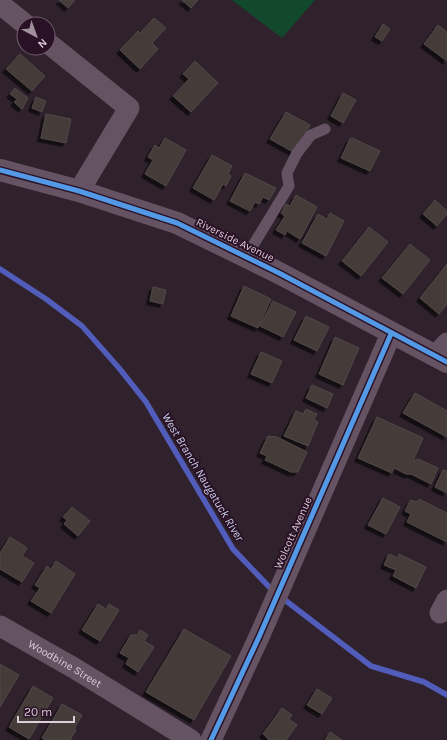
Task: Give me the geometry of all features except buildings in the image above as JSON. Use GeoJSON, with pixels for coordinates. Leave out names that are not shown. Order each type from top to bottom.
{"type":"FeatureCollection","features":[{"type":"Feature","properties":{"kind":"street"},"geometry":{"type":"LineString","coordinates":[[0,4],[16,17]]}},
{"type":"Feature","properties":{"kind":"street"},"geometry":{"type":"LineString","coordinates":[[56,49],[129,108],[79,191]]}},
{"type":"Feature","properties":{"kind":"street","name":"Riverside Avenue"},"geometry":{"type":"LineString","coordinates":[[0,170],[79,191],[177,223],[246,257],[391,334],[443,354]]}},
{"type":"Feature","properties":{"kind":"street","name":"Wolcott Avenue"},"geometry":{"type":"LineString","coordinates":[[212,740],[259,637],[304,530],[391,334]]}},
{"type":"Feature","properties":{"kind":"street","name":"Woodbine Street"},"geometry":{"type":"LineString","coordinates":[[0,626],[74,668],[191,740]]}},
{"type":"Feature","properties":{"kind":"lane"},"geometry":{"type":"LineString","coordinates":[[246,257],[289,186],[287,173],[297,153],[311,135],[325,129]]}},
{"type":"Feature","properties":{"kind":"green space"},"geometry":{"type":"Polygon","coordinates":[[[232,0],[315,0],[282,38],[232,0]]]}},
{"type":"Feature","properties":{"kind":"waterway","name":"West Branch Naugatuck River"},"geometry":{"type":"LineString","coordinates":[[0,269],[46,299],[82,326],[119,368],[146,402],[233,549],[274,592]]}},
{"type":"Feature","properties":{"kind":"waterway","name":"West Branch Naugatuck River"},"geometry":{"type":"LineString","coordinates":[[281,597],[371,666],[424,682],[447,695]]}},
{"type":"Feature","properties":{"kind":"cycle path"},"geometry":{"type":"LineString","coordinates":[[0,170],[79,191],[177,223],[279,273],[447,362]]}},
{"type":"Feature","properties":{"kind":"cycle path"},"geometry":{"type":"LineString","coordinates":[[211,740],[259,637],[391,334]]}}]}
